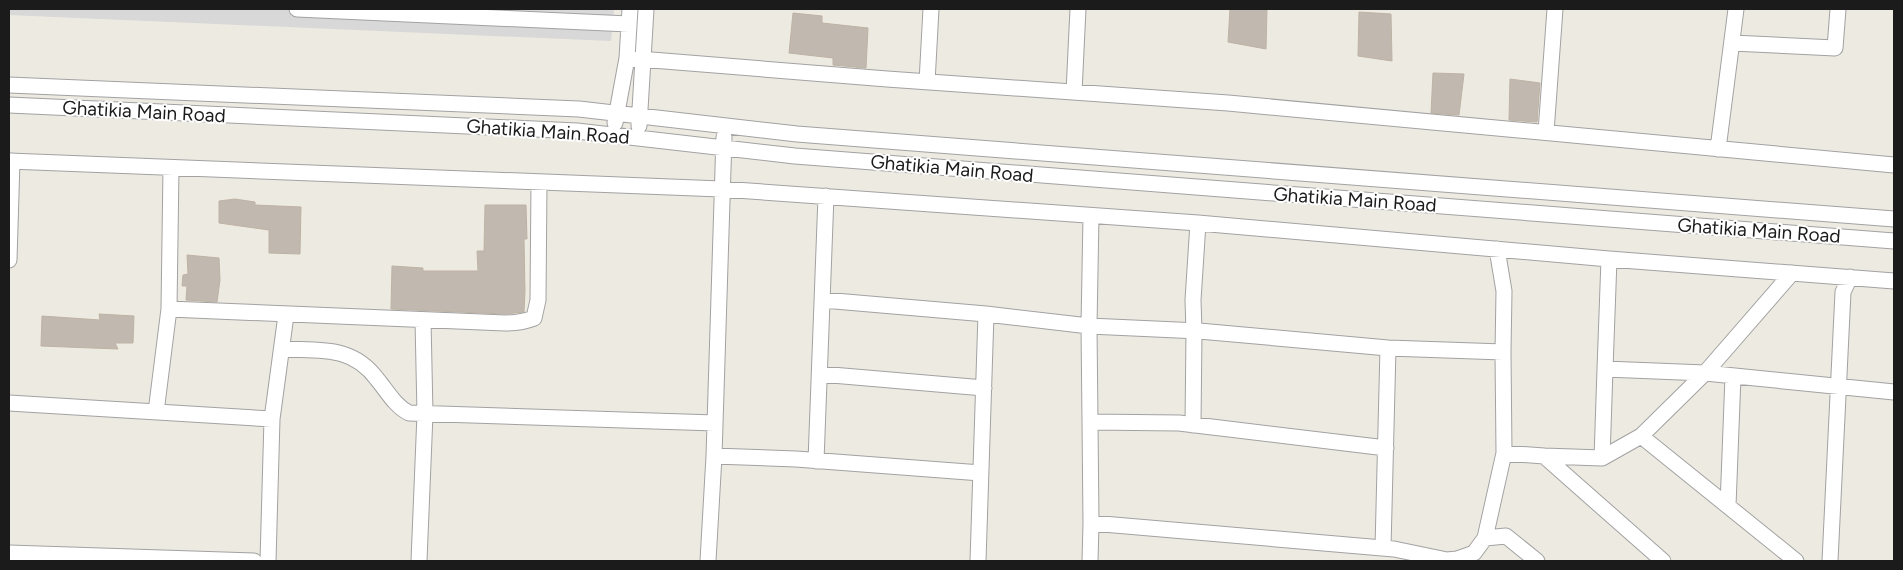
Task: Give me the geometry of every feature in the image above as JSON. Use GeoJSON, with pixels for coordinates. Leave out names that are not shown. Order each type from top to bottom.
{"type":"FeatureCollection","features":[{"type":"Feature","properties":{"kind":"street"},"geometry":{"type":"LineString","coordinates":[[297,9],[630,16],[627,58],[616,113],[614,135]]}},
{"type":"Feature","properties":{"kind":"street"},"geometry":{"type":"LineString","coordinates":[[638,138],[646,9]]}},
{"type":"Feature","properties":{"kind":"street"},"geometry":{"type":"LineString","coordinates":[[927,82],[931,9]]}},
{"type":"Feature","properties":{"kind":"street"},"geometry":{"type":"LineString","coordinates":[[1074,92],[1078,9]]}},
{"type":"Feature","properties":{"kind":"street"},"geometry":{"type":"LineString","coordinates":[[1546,132],[1555,9]]}},
{"type":"Feature","properties":{"kind":"street"},"geometry":{"type":"LineString","coordinates":[[1718,149],[1736,9]]}},
{"type":"Feature","properties":{"kind":"street"},"geometry":{"type":"LineString","coordinates":[[1732,43],[1835,48],[1838,9]]}},
{"type":"Feature","properties":{"kind":"street"},"geometry":{"type":"LineString","coordinates":[[627,58],[927,82],[1228,103],[1894,166]]}},
{"type":"Feature","properties":{"kind":"street","name":"Ghatikia Main Road"},"geometry":{"type":"LineString","coordinates":[[9,85],[579,109],[807,135],[1894,219]]}},
{"type":"Feature","properties":{"kind":"street","name":"Ghatikia Main Road"},"geometry":{"type":"LineString","coordinates":[[9,105],[577,131],[824,158],[1894,241]]}},
{"type":"Feature","properties":{"kind":"street"},"geometry":{"type":"LineString","coordinates":[[708,561],[714,456],[724,126]]}},
{"type":"Feature","properties":{"kind":"street"},"geometry":{"type":"LineString","coordinates":[[9,260],[10,161],[721,189],[1198,223],[1609,259],[1850,276],[1894,281]]}},
{"type":"Feature","properties":{"kind":"street"},"geometry":{"type":"LineString","coordinates":[[156,412],[169,309],[172,168]]}},
{"type":"Feature","properties":{"kind":"street"},"geometry":{"type":"LineString","coordinates":[[169,309],[505,323],[521,322],[534,318],[538,300],[538,182]]}},
{"type":"Feature","properties":{"kind":"street"},"geometry":{"type":"LineString","coordinates":[[816,461],[826,196]]}},
{"type":"Feature","properties":{"kind":"street"},"geometry":{"type":"LineString","coordinates":[[1090,561],[1089,326],[1091,216]]}},
{"type":"Feature","properties":{"kind":"street"},"geometry":{"type":"LineString","coordinates":[[1193,425],[1193,300],[1198,223]]}},
{"type":"Feature","properties":{"kind":"street"},"geometry":{"type":"LineString","coordinates":[[1091,523],[1383,548],[1448,560],[1474,553],[1485,538],[1504,453],[1504,291],[1497,249]]}},
{"type":"Feature","properties":{"kind":"street"},"geometry":{"type":"LineString","coordinates":[[1602,458],[1609,259]]}},
{"type":"Feature","properties":{"kind":"street"},"geometry":{"type":"LineString","coordinates":[[1504,453],[1602,458],[1641,436],[1705,373],[1792,273]]}},
{"type":"Feature","properties":{"kind":"street"},"geometry":{"type":"LineString","coordinates":[[1830,561],[1843,292],[1850,276]]}},
{"type":"Feature","properties":{"kind":"street"},"geometry":{"type":"LineString","coordinates":[[823,300],[986,314],[1089,326],[1194,331],[1388,348],[1503,352]]}},
{"type":"Feature","properties":{"kind":"street"},"geometry":{"type":"LineString","coordinates":[[978,561],[986,314]]}},
{"type":"Feature","properties":{"kind":"street"},"geometry":{"type":"LineString","coordinates":[[268,561],[272,419],[286,315]]}},
{"type":"Feature","properties":{"kind":"street"},"geometry":{"type":"LineString","coordinates":[[419,561],[425,414],[423,320]]}},
{"type":"Feature","properties":{"kind":"street"},"geometry":{"type":"LineString","coordinates":[[1383,548],[1388,348]]}},
{"type":"Feature","properties":{"kind":"street"},"geometry":{"type":"LineString","coordinates":[[282,349],[332,352],[356,358],[369,368],[402,409],[409,413],[715,423]]}},
{"type":"Feature","properties":{"kind":"street"},"geometry":{"type":"LineString","coordinates":[[1605,369],[1705,373],[1894,392]]}},
{"type":"Feature","properties":{"kind":"street"},"geometry":{"type":"LineString","coordinates":[[820,374],[984,388]]}},
{"type":"Feature","properties":{"kind":"street"},"geometry":{"type":"LineString","coordinates":[[1728,506],[1733,376]]}},
{"type":"Feature","properties":{"kind":"street"},"geometry":{"type":"LineString","coordinates":[[9,403],[272,419]]}},
{"type":"Feature","properties":{"kind":"street"},"geometry":{"type":"LineString","coordinates":[[1090,422],[1193,425],[1386,448]]}},
{"type":"Feature","properties":{"kind":"street"},"geometry":{"type":"LineString","coordinates":[[1641,436],[1796,561]]}},
{"type":"Feature","properties":{"kind":"street"},"geometry":{"type":"LineString","coordinates":[[714,456],[981,473]]}},
{"type":"Feature","properties":{"kind":"street"},"geometry":{"type":"LineString","coordinates":[[1544,456],[1663,561]]}},
{"type":"Feature","properties":{"kind":"street"},"geometry":{"type":"LineString","coordinates":[[1485,538],[1506,536],[1538,561]]}},
{"type":"Feature","properties":{"kind":"street"},"geometry":{"type":"LineString","coordinates":[[9,553],[150,560],[254,561]]}},
{"type":"Feature","properties":{"kind":"shaded area"},"geometry":{"type":"Polygon","coordinates":[[[9,9],[614,9],[611,41],[9,15],[9,9]]]}},
{"type":"Feature","properties":{"kind":"building"},"geometry":{"type":"Polygon","coordinates":[[[1230,9],[1267,9],[1266,49],[1228,42],[1230,9]]]}},
{"type":"Feature","properties":{"kind":"building"},"geometry":{"type":"Polygon","coordinates":[[[1359,12],[1391,14],[1392,61],[1358,56],[1359,12]]]}},
{"type":"Feature","properties":{"kind":"building"},"geometry":{"type":"Polygon","coordinates":[[[793,13],[822,16],[822,23],[868,28],[866,68],[833,65],[833,58],[789,53],[793,13]]]}},
{"type":"Feature","properties":{"kind":"building"},"geometry":{"type":"Polygon","coordinates":[[[1433,73],[1464,74],[1459,115],[1431,113],[1433,73]]]}},
{"type":"Feature","properties":{"kind":"building"},"geometry":{"type":"Polygon","coordinates":[[[1510,79],[1540,83],[1537,122],[1509,120],[1510,79]]]}},
{"type":"Feature","properties":{"kind":"building"},"geometry":{"type":"Polygon","coordinates":[[[235,199],[255,202],[255,205],[301,207],[300,254],[269,253],[269,230],[219,223],[219,201],[235,199]]]}},
{"type":"Feature","properties":{"kind":"building"},"geometry":{"type":"Polygon","coordinates":[[[485,205],[526,205],[527,239],[524,239],[524,312],[505,314],[391,309],[392,266],[423,268],[423,271],[478,271],[477,251],[484,251],[485,205]]]}},
{"type":"Feature","properties":{"kind":"building"},"geometry":{"type":"Polygon","coordinates":[[[187,255],[219,258],[220,280],[217,302],[186,300],[187,286],[182,286],[183,275],[188,274],[187,255]]]}},
{"type":"Feature","properties":{"kind":"building"},"geometry":{"type":"Polygon","coordinates":[[[99,314],[134,316],[133,343],[115,343],[118,349],[41,346],[42,316],[100,320],[99,314]]]}}]}
